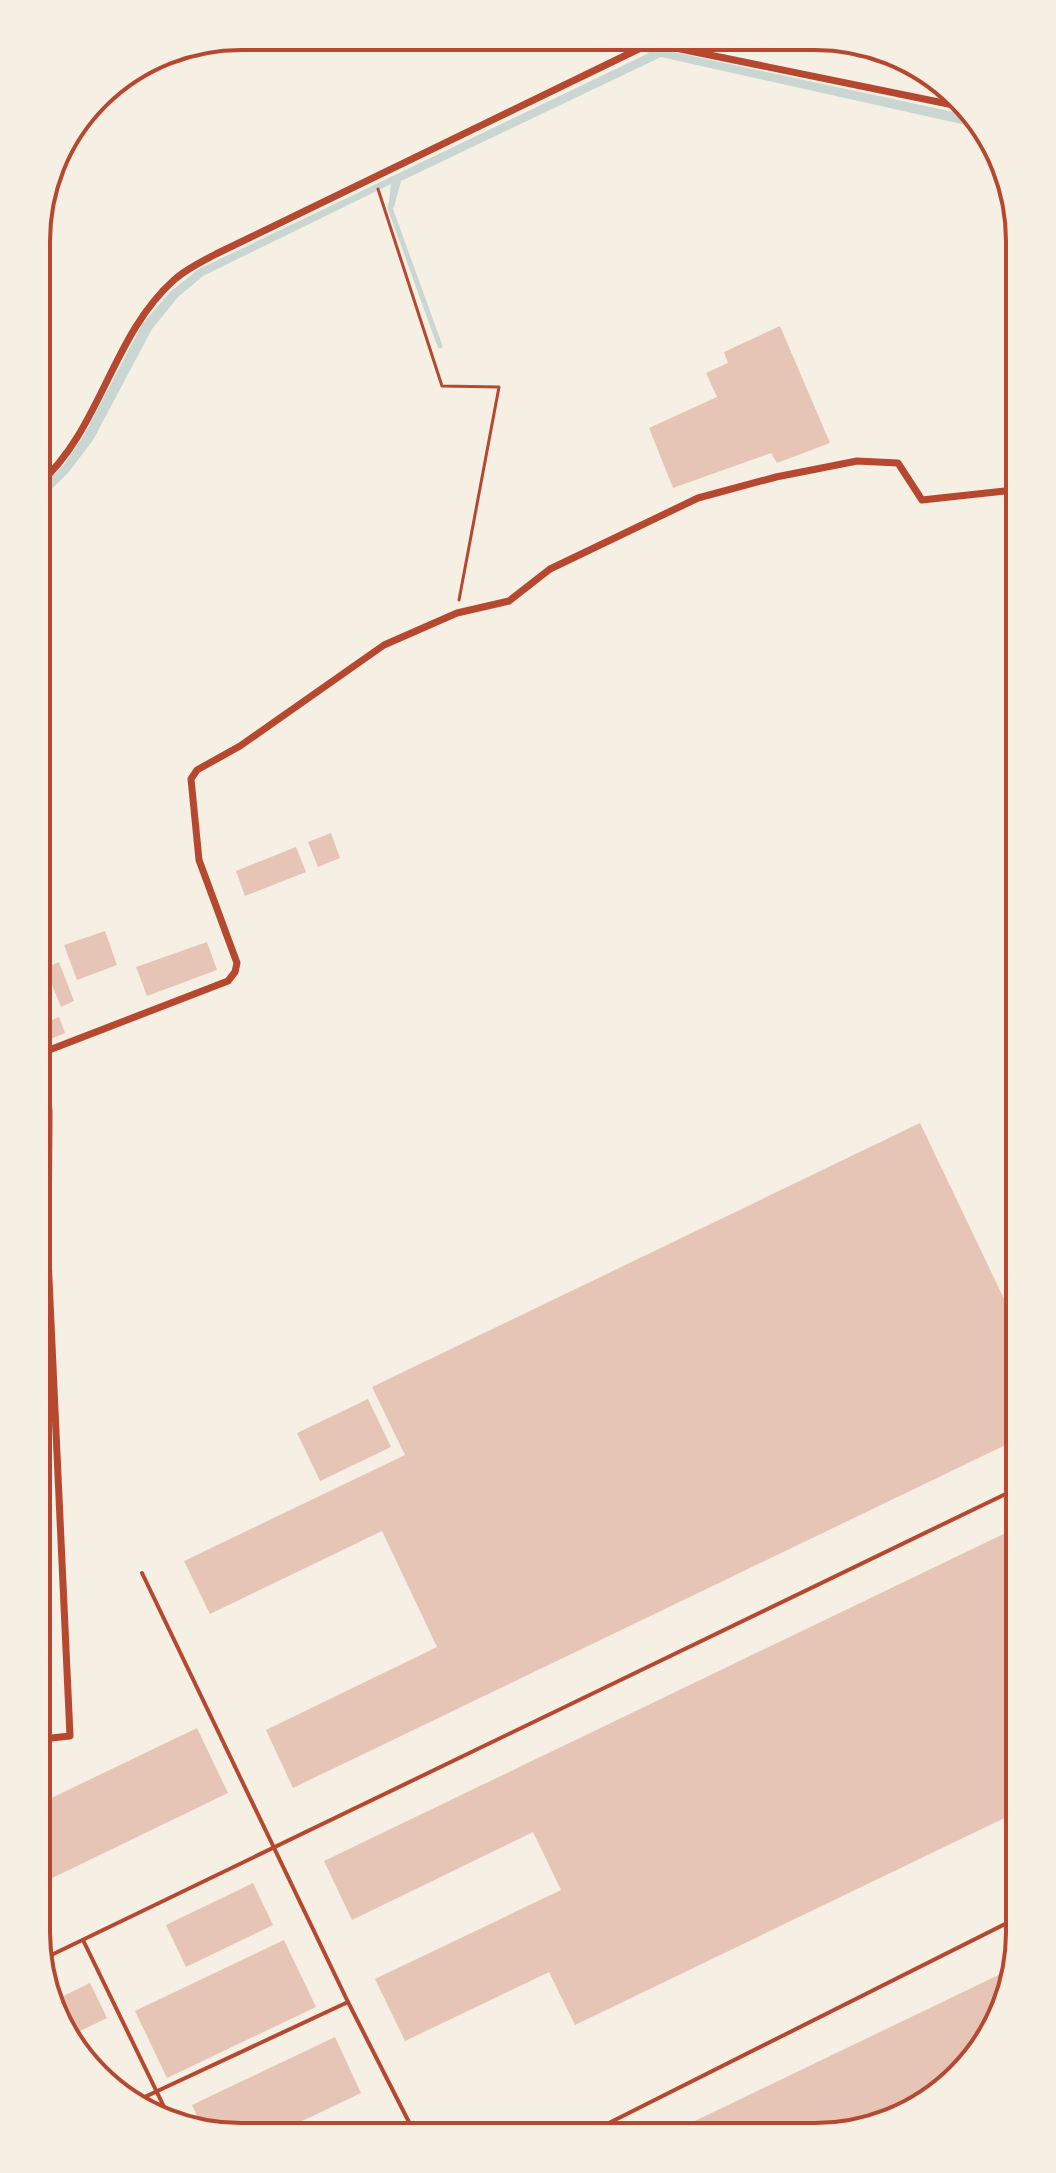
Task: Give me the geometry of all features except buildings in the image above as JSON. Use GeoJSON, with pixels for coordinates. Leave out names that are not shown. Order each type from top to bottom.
{"type":"FeatureCollection","features":[{"type":"Feature","properties":{"kind":"street"},"geometry":{"type":"LineString","coordinates":[[50,472],[68,453],[136,327],[175,279],[216,254],[637,50]]}},
{"type":"Feature","properties":{"kind":"street"},"geometry":{"type":"LineString","coordinates":[[685,50],[948,104]]}},
{"type":"Feature","properties":{"kind":"street"},"geometry":{"type":"LineString","coordinates":[[50,1050],[228,981],[237,963],[199,860],[191,779],[197,770],[240,746],[384,645],[457,613],[509,601],[550,569],[698,498],[776,477],[857,461],[898,463],[922,500],[1006,491]]}},
{"type":"Feature","properties":{"kind":"street"},"geometry":{"type":"LineString","coordinates":[[50,1354],[70,1736],[50,1738]]}},
{"type":"Feature","properties":{"kind":"lane"},"geometry":{"type":"LineString","coordinates":[[52,1955],[1006,1494]]}},
{"type":"Feature","properties":{"kind":"lane"},"geometry":{"type":"LineString","coordinates":[[142,1573],[272,1846],[409,2123]]}},
{"type":"Feature","properties":{"kind":"lane"},"geometry":{"type":"LineString","coordinates":[[609,2123],[1006,1924]]}},
{"type":"Feature","properties":{"kind":"lane"},"geometry":{"type":"LineString","coordinates":[[83,1940],[164,2106]]}},
{"type":"Feature","properties":{"kind":"lane"},"geometry":{"type":"LineString","coordinates":[[146,2097],[348,2002]]}},
{"type":"Feature","properties":{"kind":"path"},"geometry":{"type":"LineString","coordinates":[[374,178],[442,386],[499,387],[457,613]]}},
{"type":"Feature","properties":{"kind":"shaded area"},"geometry":{"type":"Polygon","coordinates":[[[640,50],[664,50],[957,113],[967,125],[661,57],[401,181],[394,207],[388,212],[391,184],[203,276],[178,297],[152,329],[93,440],[68,473],[50,490],[50,478],[63,466],[83,437],[143,323],[171,291],[199,269],[649,53],[640,50]]]}},
{"type":"Feature","properties":{"kind":"waterway"},"geometry":{"type":"LineString","coordinates":[[391,203],[390,208],[440,346]]}}]}
